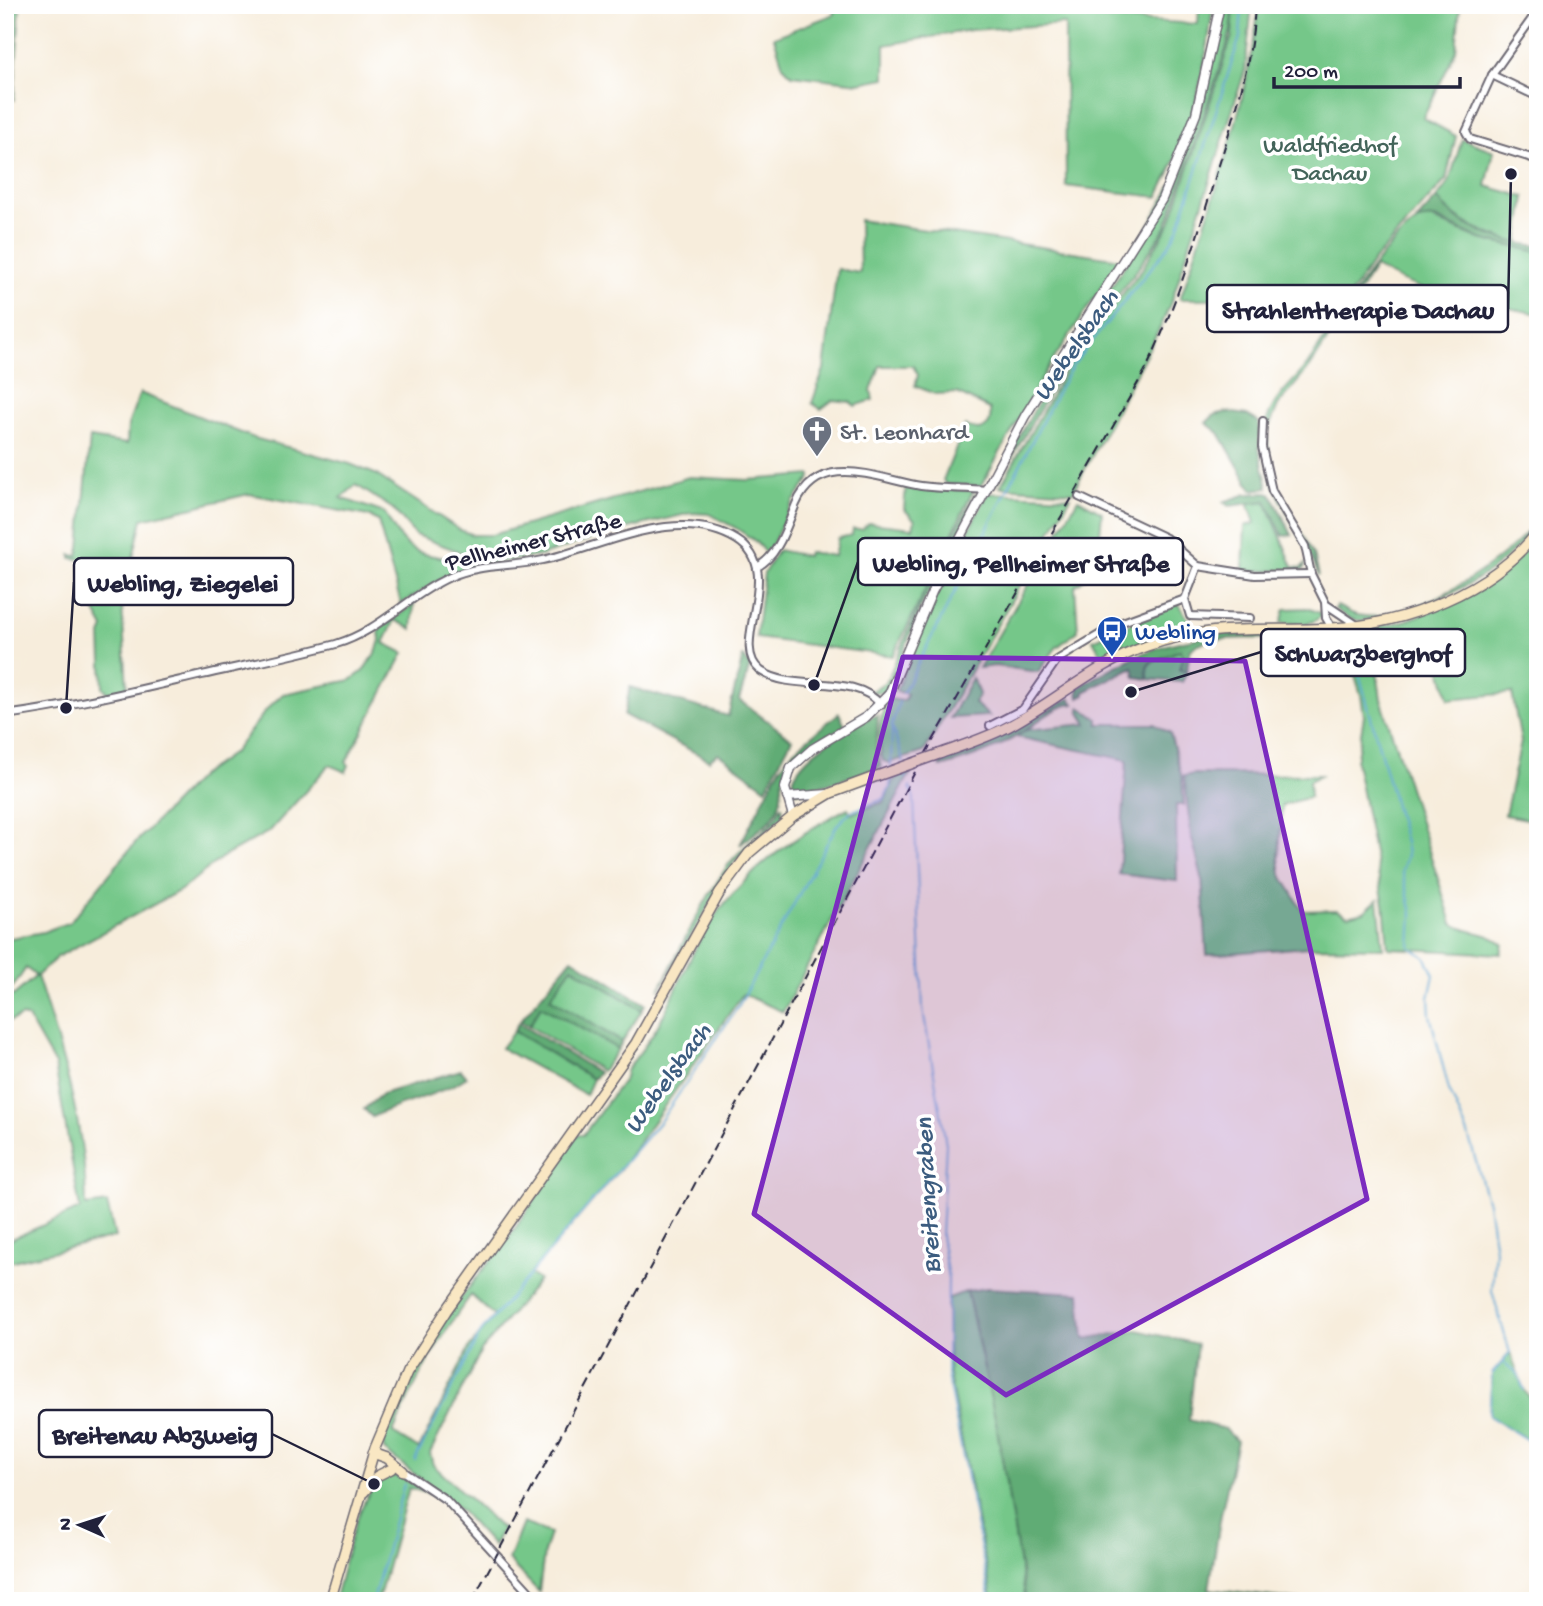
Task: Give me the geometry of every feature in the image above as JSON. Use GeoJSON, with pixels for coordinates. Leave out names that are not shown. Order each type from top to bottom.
{"type":"FeatureCollection","features":[{"type":"Feature","properties":{"kind":"main road"},"geometry":{"type":"LineString","coordinates":[[1538,512],[1538,523]]}},
{"type":"Feature","properties":{"kind":"main road"},"geometry":{"type":"LineString","coordinates":[[330,1601],[372,1457],[401,1386],[425,1341],[636,1044],[720,892],[749,853],[793,816],[831,793],[989,737],[1105,666],[1163,641],[1216,629],[1332,628],[1408,614],[1468,588],[1500,568],[1538,531]]}},
{"type":"Feature","properties":{"kind":"main road"},"geometry":{"type":"LineString","coordinates":[[372,1457],[391,1469],[403,1471]]}},
{"type":"Feature","properties":{"kind":"main road"},"geometry":{"type":"LineString","coordinates":[[372,1457],[387,1458],[403,1471]]}},
{"type":"Feature","properties":{"kind":"main road"},"geometry":{"type":"LineString","coordinates":[[360,1497],[377,1476],[391,1469]]}},
{"type":"Feature","properties":{"kind":"street"},"geometry":{"type":"LineString","coordinates":[[793,816],[787,797],[786,779],[801,757],[881,705],[895,685],[932,592],[1025,416],[1145,229],[1173,176],[1199,104],[1220,5]]}},
{"type":"Feature","properties":{"kind":"street"},"geometry":{"type":"LineString","coordinates":[[1538,10],[1492,75],[1466,129],[1467,135],[1488,146],[1538,160]]}},
{"type":"Feature","properties":{"kind":"street"},"geometry":{"type":"LineString","coordinates":[[1529,20],[1538,27]]}},
{"type":"Feature","properties":{"kind":"street"},"geometry":{"type":"LineString","coordinates":[[1492,75],[1538,97]]}},
{"type":"Feature","properties":{"kind":"street"},"geometry":{"type":"LineString","coordinates":[[1263,421],[1262,447],[1272,491],[1305,546],[1311,574],[1330,608],[1359,625]]}},
{"type":"Feature","properties":{"kind":"street"},"geometry":{"type":"LineString","coordinates":[[881,705],[875,698],[846,687],[774,677],[757,667],[751,652],[757,567],[768,561],[799,498],[823,474],[856,471],[922,486],[986,490]]}},
{"type":"Feature","properties":{"kind":"street"},"geometry":{"type":"LineString","coordinates":[[1079,497],[1166,538],[1198,566],[1255,575],[1311,574]]}},
{"type":"Feature","properties":{"kind":"street","name":"Pellheimer Straße"},"geometry":{"type":"LineString","coordinates":[[5,715],[110,696],[335,644],[372,628],[453,575],[542,561],[642,533],[685,527],[718,530],[748,549],[757,567]]}},
{"type":"Feature","properties":{"kind":"street"},"geometry":{"type":"LineString","coordinates":[[1198,566],[1185,599],[1193,619],[1250,618]]}},
{"type":"Feature","properties":{"kind":"street"},"geometry":{"type":"LineString","coordinates":[[990,726],[1023,709],[1057,660],[1117,624],[1185,599]]}},
{"type":"Feature","properties":{"kind":"street"},"geometry":{"type":"LineString","coordinates":[[1330,608],[1326,618],[1332,628]]}},
{"type":"Feature","properties":{"kind":"street"},"geometry":{"type":"LineString","coordinates":[[787,797],[831,793]]}},
{"type":"Feature","properties":{"kind":"street"},"geometry":{"type":"LineString","coordinates":[[403,1471],[446,1500],[537,1599]]}},
{"type":"Feature","properties":{"kind":"highlighted area"},"geometry":{"type":"Polygon","coordinates":[[[903,657],[1245,661],[1367,1199],[1006,1395],[754,1214],[903,657]]]}},
{"type":"Feature","properties":{"kind":"green space"},"geometry":{"type":"Polygon","coordinates":[[[5,5],[20,5],[14,100],[5,99],[5,5]]]}},
{"type":"Feature","properties":{"kind":"green space"},"geometry":{"type":"Polygon","coordinates":[[[831,5],[1077,5],[1085,17],[1198,24],[1199,5],[1213,5],[1206,56],[1195,104],[1170,173],[1158,197],[1066,186],[1065,24],[971,30],[885,45],[885,78],[859,83],[792,75],[783,66],[774,37],[835,14],[831,5]]]}},
{"type":"Feature","properties":{"kind":"green space"},"geometry":{"type":"Polygon","coordinates":[[[1222,5],[1232,5],[1231,30],[1166,227],[1137,270],[1071,355],[996,485],[995,480],[1055,373],[1137,247],[1175,179],[1205,96],[1222,5]]]}},
{"type":"Feature","properties":{"kind":"green space"},"geometry":{"type":"Polygon","coordinates":[[[1234,5],[1252,5],[1245,70],[1162,324],[1073,492],[1000,487],[1072,359],[1142,269],[1170,223],[1232,36],[1234,5]]]}},
{"type":"Feature","properties":{"kind":"green space","name":"Waldfriedhof Dachau"},"geometry":{"type":"Polygon","coordinates":[[[1259,5],[1460,5],[1456,51],[1423,118],[1456,136],[1446,180],[1374,260],[1348,298],[1180,299],[1237,117],[1259,5]]]}},
{"type":"Feature","properties":{"kind":"green space"},"geometry":{"type":"Polygon","coordinates":[[[1462,139],[1494,151],[1486,186],[1525,197],[1518,244],[1463,221],[1437,198],[1449,182],[1462,139]]]}},
{"type":"Feature","properties":{"kind":"green space"},"geometry":{"type":"Polygon","coordinates":[[[1437,198],[1446,209],[1469,226],[1496,237],[1538,246],[1538,252],[1480,239],[1435,218],[1417,220],[1437,198]]]}},
{"type":"Feature","properties":{"kind":"green space"},"geometry":{"type":"Polygon","coordinates":[[[1427,217],[1480,239],[1538,252],[1538,314],[1435,293],[1375,267],[1310,367],[1278,405],[1267,432],[1278,492],[1314,555],[1319,576],[1278,495],[1272,479],[1265,443],[1267,420],[1277,399],[1307,365],[1379,260],[1395,241],[1427,217]]]}},
{"type":"Feature","properties":{"kind":"green space"},"geometry":{"type":"Polygon","coordinates":[[[859,220],[1120,259],[1046,371],[981,486],[946,484],[943,480],[965,426],[980,430],[986,427],[990,419],[990,409],[957,393],[935,394],[915,386],[918,375],[913,366],[880,366],[871,391],[873,400],[855,406],[850,402],[833,400],[821,409],[812,403],[824,369],[837,269],[860,273],[859,220]]]}},
{"type":"Feature","properties":{"kind":"green space"},"geometry":{"type":"Polygon","coordinates":[[[140,393],[254,438],[350,464],[375,474],[460,530],[473,535],[492,535],[689,477],[748,480],[811,475],[811,478],[793,502],[767,555],[755,541],[736,528],[709,514],[691,513],[608,533],[540,556],[489,563],[415,535],[393,509],[356,485],[341,498],[385,513],[394,530],[412,549],[474,565],[449,574],[401,604],[378,521],[368,516],[249,494],[142,519],[122,605],[127,689],[108,693],[103,687],[101,635],[104,628],[87,597],[85,560],[71,558],[71,555],[78,556],[80,548],[90,438],[127,444],[128,425],[140,393]]]}},
{"type":"Feature","properties":{"kind":"green space"},"geometry":{"type":"Polygon","coordinates":[[[1227,412],[1247,415],[1259,422],[1259,449],[1268,488],[1252,490],[1219,433],[1206,423],[1214,415],[1227,412]]]}},
{"type":"Feature","properties":{"kind":"green space"},"geometry":{"type":"Polygon","coordinates":[[[906,485],[973,491],[893,656],[756,638],[764,573],[778,550],[807,556],[808,552],[834,556],[838,538],[852,535],[853,529],[862,529],[869,523],[913,528],[915,520],[904,509],[906,485]]]}},
{"type":"Feature","properties":{"kind":"green space"},"geometry":{"type":"Polygon","coordinates":[[[976,493],[976,500],[920,609],[894,677],[884,692],[870,692],[887,681],[929,582],[976,493]]]}},
{"type":"Feature","properties":{"kind":"green space"},"geometry":{"type":"Polygon","coordinates":[[[988,493],[1071,497],[924,752],[889,763],[883,761],[879,738],[883,712],[890,699],[904,701],[907,694],[896,691],[938,588],[988,493]]]}},
{"type":"Feature","properties":{"kind":"green space"},"geometry":{"type":"Polygon","coordinates":[[[1271,493],[1292,535],[1283,536],[1266,501],[1230,506],[1223,502],[1247,494],[1271,493]]]}},
{"type":"Feature","properties":{"kind":"green space"},"geometry":{"type":"Polygon","coordinates":[[[1078,499],[1102,512],[1097,569],[1075,586],[1078,631],[1056,648],[1038,672],[995,666],[979,668],[1078,499]]]}},
{"type":"Feature","properties":{"kind":"green space"},"geometry":{"type":"Polygon","coordinates":[[[1266,501],[1293,567],[1301,568],[1306,563],[1303,570],[1243,571],[1245,526],[1255,523],[1248,502],[1266,501]]]}},
{"type":"Feature","properties":{"kind":"green space"},"geometry":{"type":"Polygon","coordinates":[[[1530,532],[1487,573],[1453,593],[1405,610],[1450,591],[1495,561],[1530,532]]]}},
{"type":"Feature","properties":{"kind":"green space"},"geometry":{"type":"Polygon","coordinates":[[[1538,540],[1538,821],[1505,815],[1521,742],[1512,693],[1449,699],[1439,661],[1383,670],[1375,640],[1344,635],[1405,621],[1431,611],[1494,574],[1538,540]]]}},
{"type":"Feature","properties":{"kind":"green space"},"geometry":{"type":"Polygon","coordinates":[[[1178,603],[1190,622],[1104,660],[1093,640],[1178,603]]]}},
{"type":"Feature","properties":{"kind":"green space"},"geometry":{"type":"Polygon","coordinates":[[[414,604],[412,629],[395,620],[384,643],[404,653],[346,762],[349,765],[346,772],[329,765],[270,831],[221,858],[181,890],[57,957],[37,976],[63,1060],[77,1118],[86,1206],[107,1203],[115,1237],[5,1263],[5,1242],[80,1209],[55,1065],[28,1018],[22,1016],[5,1023],[5,997],[14,995],[36,976],[26,968],[13,987],[5,988],[5,939],[43,932],[70,922],[135,843],[200,776],[234,752],[268,708],[283,694],[351,680],[362,672],[376,653],[380,640],[379,630],[414,604]]]}},
{"type":"Feature","properties":{"kind":"green space"},"geometry":{"type":"Polygon","coordinates":[[[1337,606],[1354,614],[1378,616],[1399,612],[1379,618],[1355,620],[1335,609],[1337,606]]]}},
{"type":"Feature","properties":{"kind":"green space"},"geometry":{"type":"Polygon","coordinates":[[[1307,608],[1323,614],[1309,623],[1281,623],[1285,609],[1307,608]]]}},
{"type":"Feature","properties":{"kind":"green space"},"geometry":{"type":"Polygon","coordinates":[[[1229,633],[1303,634],[1303,640],[1243,638],[1198,644],[1191,650],[1187,672],[1180,670],[1183,654],[1180,650],[1150,663],[1147,668],[1148,679],[1135,677],[1133,667],[1084,692],[1085,695],[1079,698],[1078,688],[1133,657],[1186,640],[1229,633]]]}},
{"type":"Feature","properties":{"kind":"green space"},"geometry":{"type":"Polygon","coordinates":[[[1365,640],[1373,644],[1381,699],[1452,923],[1497,940],[1503,944],[1501,954],[1388,948],[1384,904],[1356,762],[1364,716],[1361,695],[1345,643],[1365,640]]]}},
{"type":"Feature","properties":{"kind":"green space"},"geometry":{"type":"Polygon","coordinates":[[[1180,650],[1183,654],[1181,670],[1187,672],[1182,682],[1148,679],[1147,668],[1150,663],[1180,650]]]}},
{"type":"Feature","properties":{"kind":"green space"},"geometry":{"type":"Polygon","coordinates":[[[743,656],[750,666],[739,700],[792,739],[766,788],[718,753],[709,760],[624,715],[630,687],[728,716],[743,656]]]}},
{"type":"Feature","properties":{"kind":"green space"},"geometry":{"type":"Polygon","coordinates":[[[972,678],[979,694],[974,703],[989,716],[950,718],[972,678]]]}},
{"type":"Feature","properties":{"kind":"green space"},"geometry":{"type":"Polygon","coordinates":[[[1070,698],[1074,704],[1051,712],[1008,741],[981,754],[941,767],[938,761],[1009,731],[1070,698]]]}},
{"type":"Feature","properties":{"kind":"green space"},"geometry":{"type":"Polygon","coordinates":[[[1080,707],[1098,719],[1098,724],[1154,724],[1170,733],[1182,778],[1184,805],[1176,805],[1177,881],[1119,874],[1127,760],[1016,737],[1025,730],[1087,724],[1079,711],[1080,707]]]}},
{"type":"Feature","properties":{"kind":"green space"},"geometry":{"type":"Polygon","coordinates":[[[839,713],[845,726],[814,743],[793,759],[784,775],[778,809],[764,826],[740,845],[778,771],[792,752],[839,713]]]}},
{"type":"Feature","properties":{"kind":"green space"},"geometry":{"type":"Polygon","coordinates":[[[878,715],[876,748],[881,767],[806,791],[795,792],[793,782],[798,770],[808,758],[838,735],[878,715]]]}},
{"type":"Feature","properties":{"kind":"green space"},"geometry":{"type":"Polygon","coordinates":[[[912,770],[783,1012],[743,994],[621,1168],[530,1274],[539,1280],[481,1351],[430,1453],[433,1465],[502,1529],[493,1546],[462,1512],[384,1450],[387,1430],[416,1369],[450,1313],[514,1230],[577,1135],[583,1135],[625,1078],[626,1071],[663,1016],[702,936],[731,895],[785,847],[826,820],[848,808],[851,814],[884,802],[894,779],[912,770]],[[471,1295],[428,1361],[393,1433],[419,1449],[469,1348],[494,1316],[471,1295]]]}},
{"type":"Feature","properties":{"kind":"green space"},"geometry":{"type":"Polygon","coordinates":[[[1322,775],[1309,781],[1310,797],[1282,805],[1279,858],[1281,874],[1303,911],[1337,910],[1348,916],[1364,912],[1378,899],[1383,948],[1308,947],[1207,955],[1202,877],[1191,835],[1184,776],[1322,775]]]}},
{"type":"Feature","properties":{"kind":"green space"},"geometry":{"type":"Polygon","coordinates":[[[782,805],[783,815],[734,862],[659,990],[718,880],[734,857],[772,822],[782,805]]]}},
{"type":"Feature","properties":{"kind":"green space"},"geometry":{"type":"Polygon","coordinates":[[[572,958],[645,1004],[642,1010],[572,967],[550,998],[622,1042],[618,1049],[541,1006],[529,1026],[520,1021],[572,958]]]}},
{"type":"Feature","properties":{"kind":"green space"},"geometry":{"type":"Polygon","coordinates":[[[571,967],[642,1010],[622,1042],[549,999],[571,967]]]}},
{"type":"Feature","properties":{"kind":"green space"},"geometry":{"type":"Polygon","coordinates":[[[541,1006],[618,1049],[602,1071],[529,1026],[541,1006]]]}},
{"type":"Feature","properties":{"kind":"green space"},"geometry":{"type":"Polygon","coordinates":[[[518,1023],[599,1073],[593,1079],[514,1031],[518,1023]]]}},
{"type":"Feature","properties":{"kind":"green space"},"geometry":{"type":"Polygon","coordinates":[[[514,1031],[593,1079],[586,1095],[501,1048],[514,1031]]]}},
{"type":"Feature","properties":{"kind":"green space"},"geometry":{"type":"Polygon","coordinates":[[[461,1070],[467,1077],[444,1089],[372,1117],[364,1109],[382,1094],[461,1070]]]}},
{"type":"Feature","properties":{"kind":"green space"},"geometry":{"type":"Polygon","coordinates":[[[987,1288],[1080,1293],[1084,1339],[1137,1330],[1197,1344],[1189,1420],[1225,1429],[1237,1441],[1209,1589],[1305,1601],[1026,1601],[996,1422],[967,1291],[987,1288]]]}},
{"type":"Feature","properties":{"kind":"green space"},"geometry":{"type":"Polygon","coordinates":[[[967,1291],[996,1422],[1026,1601],[993,1601],[949,1375],[947,1306],[949,1298],[967,1291]]]}},
{"type":"Feature","properties":{"kind":"green space"},"geometry":{"type":"Polygon","coordinates":[[[1510,1353],[1524,1390],[1538,1409],[1538,1446],[1489,1416],[1492,1374],[1510,1353]]]}},
{"type":"Feature","properties":{"kind":"green space"},"geometry":{"type":"Polygon","coordinates":[[[384,1475],[400,1477],[430,1494],[409,1488],[378,1601],[334,1601],[358,1516],[365,1500],[384,1475]]]}},
{"type":"Feature","properties":{"kind":"green space"},"geometry":{"type":"Polygon","coordinates":[[[523,1523],[550,1533],[544,1553],[539,1592],[508,1560],[523,1523]]]}},
{"type":"Feature","properties":{"kind":"waterway","name":"Webelsbach"},"geometry":{"type":"LineString","coordinates":[[903,693],[1073,365],[1167,248],[1178,229],[1240,37],[1242,5]]}},
{"type":"Feature","properties":{"kind":"waterway"},"geometry":{"type":"LineString","coordinates":[[1351,644],[1405,842],[1407,855],[1402,871],[1412,913],[1410,947],[1426,958],[1434,975],[1429,998],[1430,1015],[1449,1090],[1468,1134],[1488,1203],[1495,1250],[1492,1291],[1510,1353],[1492,1374],[1489,1416],[1538,1447]]}},
{"type":"Feature","properties":{"kind":"waterway","name":"Breitengraben"},"geometry":{"type":"LineString","coordinates":[[891,767],[892,725],[899,702]]}},
{"type":"Feature","properties":{"kind":"waterway","name":"Breitengraben"},"geometry":{"type":"LineString","coordinates":[[893,729],[904,763]]}},
{"type":"Feature","properties":{"kind":"waterway","name":"Breitengraben"},"geometry":{"type":"LineString","coordinates":[[905,769],[906,778]]}},
{"type":"Feature","properties":{"kind":"waterway","name":"Webelsbach"},"geometry":{"type":"LineString","coordinates":[[415,1460],[481,1332],[661,1120],[739,1005],[837,825],[850,812],[884,799],[890,787],[891,776]]}},
{"type":"Feature","properties":{"kind":"waterway","name":"Breitengraben"},"geometry":{"type":"LineString","coordinates":[[910,787],[914,798],[923,1010],[946,1144],[941,1236],[948,1278],[947,1375],[991,1601]]}},
{"type":"Feature","properties":{"kind":"waterway"},"geometry":{"type":"LineString","coordinates":[[1502,1362],[1518,1374],[1524,1390]]}},
{"type":"Feature","properties":{"kind":"waterway","name":"Webelsbach"},"geometry":{"type":"LineString","coordinates":[[373,1601],[404,1484]]}},
{"type":"Feature","properties":{"kind":"railway"},"geometry":{"type":"LineString","coordinates":[[472,1601],[915,772],[1147,367],[1184,276],[1234,116],[1250,50],[1255,5]]}},
{"type":"Feature","properties":{"kind":"place","name":"Strahlentherapie Dachau"},"geometry":{"type":"Point","coordinates":[1511,174]}},
{"type":"Feature","properties":{"kind":"place","name":"St. Leonhard"},"geometry":{"type":"Point","coordinates":[817,458]}},
{"type":"Feature","properties":{"kind":"place","name":"Webling"},"geometry":{"type":"Point","coordinates":[1112,658]}},
{"type":"Feature","properties":{"kind":"place","name":"Webling, Pellheimer Straße"},"geometry":{"type":"Point","coordinates":[814,685]}},
{"type":"Feature","properties":{"kind":"place","name":"Schwarzberghof"},"geometry":{"type":"Point","coordinates":[1131,692]}},
{"type":"Feature","properties":{"kind":"place","name":"Webling, Ziegelei"},"geometry":{"type":"Point","coordinates":[66,708]}},
{"type":"Feature","properties":{"kind":"place","name":"Breitenau Abzweig"},"geometry":{"type":"Point","coordinates":[374,1484]}}]}
